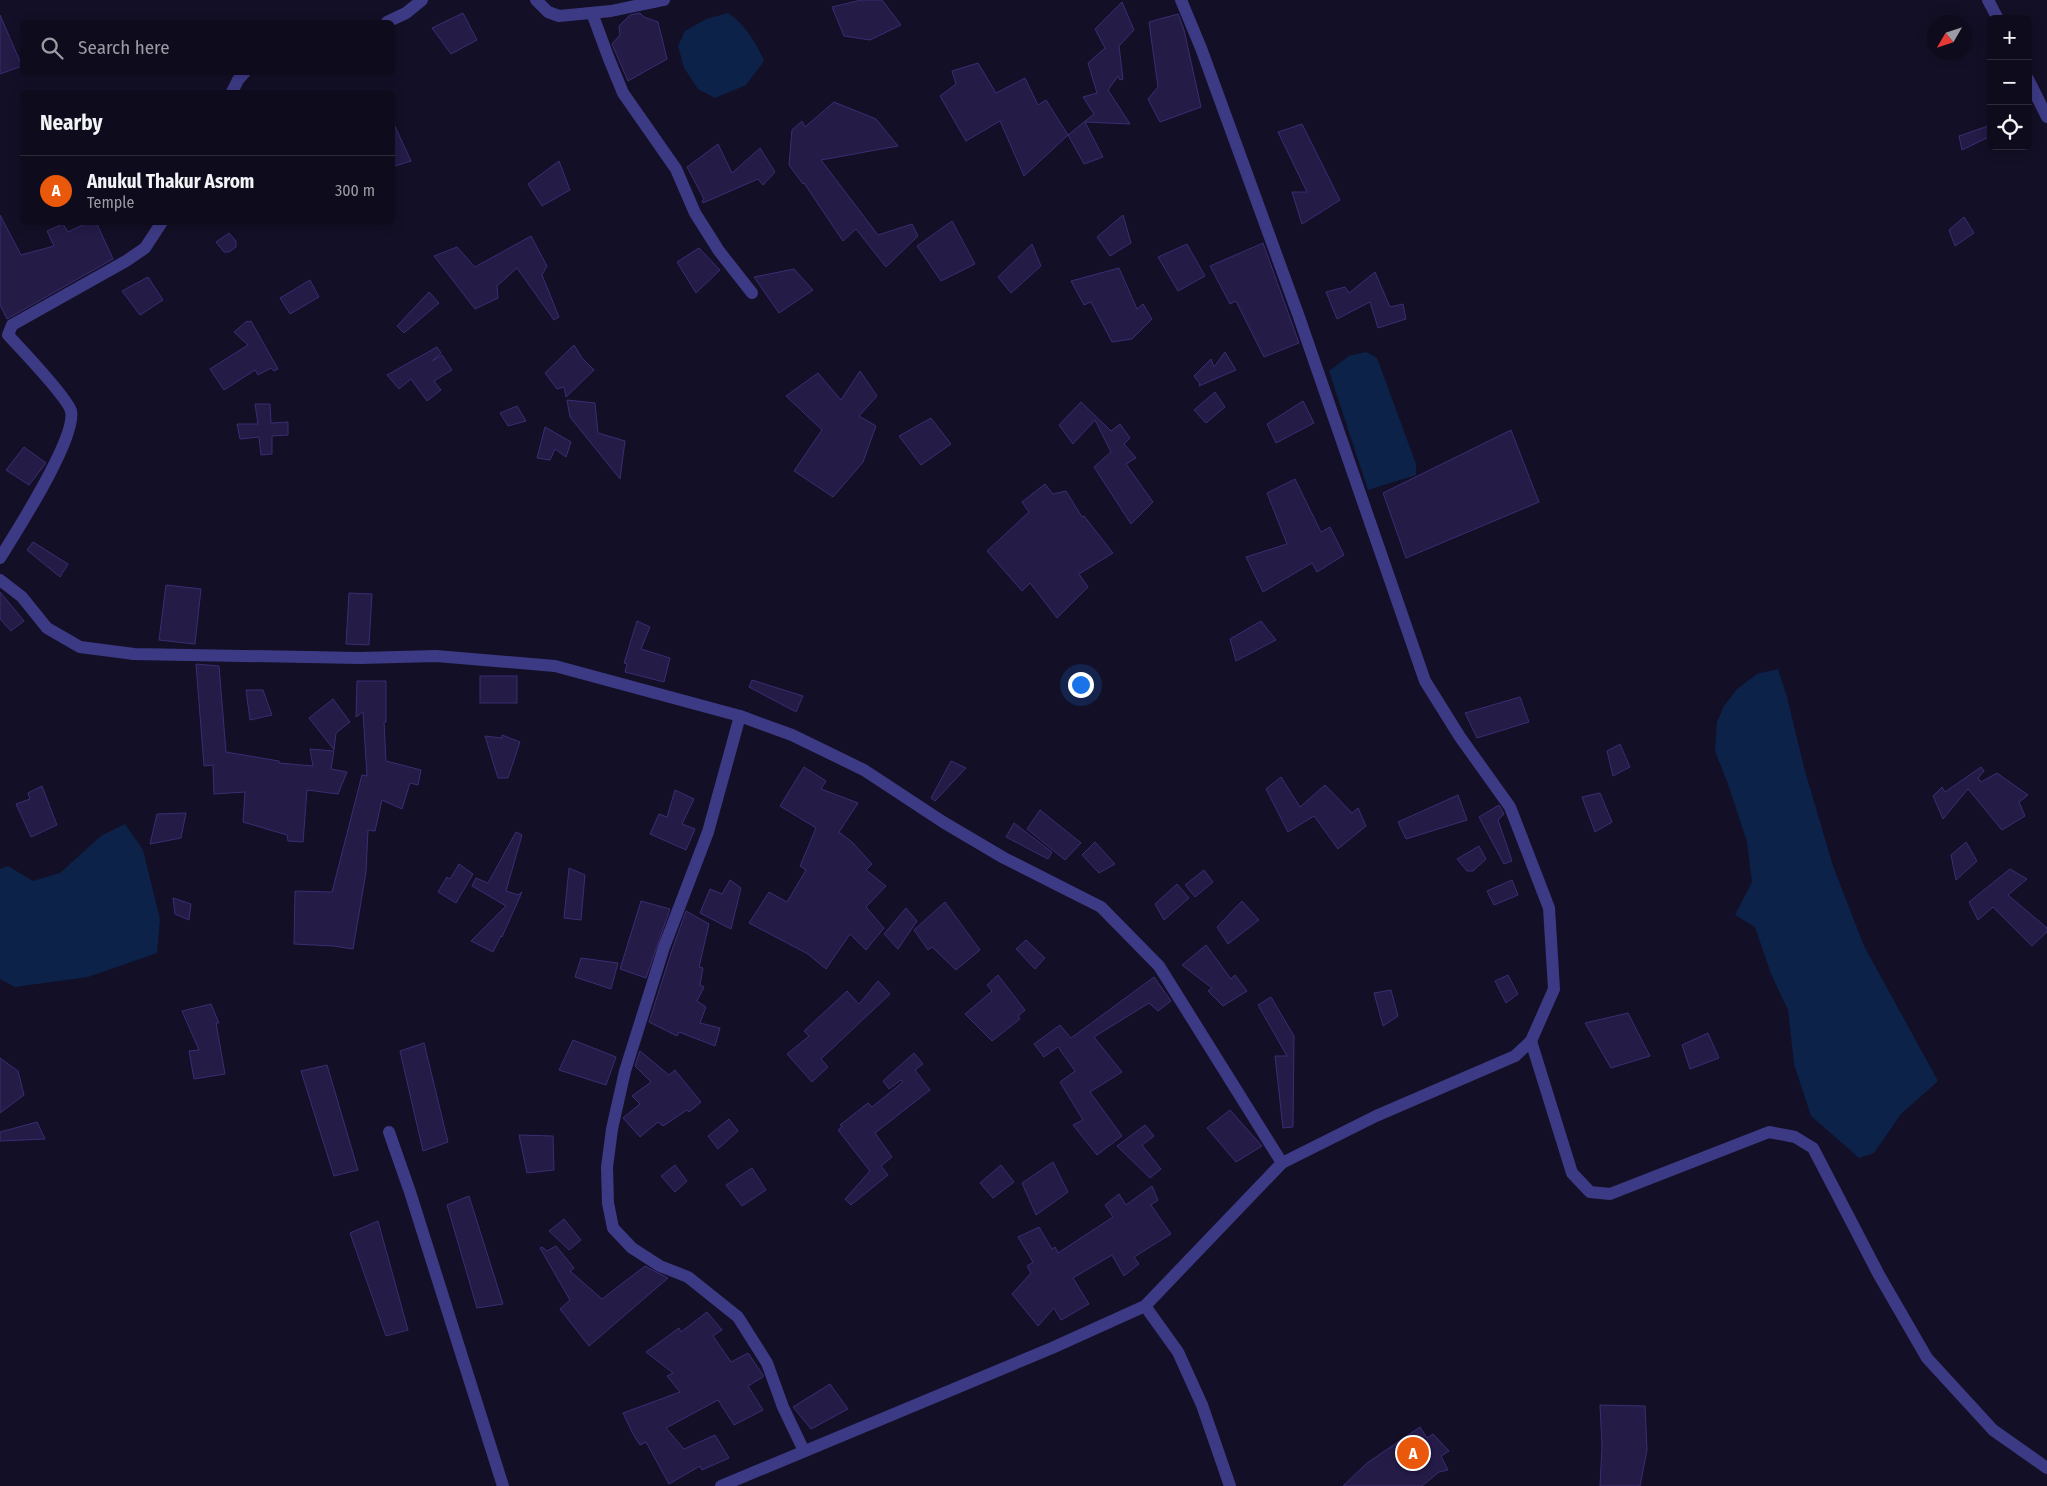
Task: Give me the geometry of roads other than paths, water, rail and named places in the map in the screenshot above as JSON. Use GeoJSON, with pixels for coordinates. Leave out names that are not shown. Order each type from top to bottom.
{"type":"FeatureCollection","features":[{"type":"Feature","properties":{"kind":"street"},"geometry":{"type":"LineString","coordinates":[[391,20],[422,0]]}},
{"type":"Feature","properties":{"kind":"street"},"geometry":{"type":"LineString","coordinates":[[536,0],[548,12],[559,16],[611,12],[664,0]]}},
{"type":"Feature","properties":{"kind":"street"},"geometry":{"type":"LineString","coordinates":[[721,1486],[1052,1348],[1145,1306],[1282,1162],[1376,1116],[1516,1056],[1531,1041],[1554,989],[1549,908],[1510,807],[1460,737],[1425,681],[1299,317],[1201,48],[1181,0]]}},
{"type":"Feature","properties":{"kind":"street"},"geometry":{"type":"LineString","coordinates":[[1988,0],[1996,15]]}},
{"type":"Feature","properties":{"kind":"street"},"geometry":{"type":"LineString","coordinates":[[592,13],[623,93],[676,170],[695,213],[719,251],[752,293]]}},
{"type":"Feature","properties":{"kind":"street"},"geometry":{"type":"LineString","coordinates":[[233,90],[242,75]]}},
{"type":"Feature","properties":{"kind":"street"},"geometry":{"type":"LineString","coordinates":[[2032,87],[2047,117]]}},
{"type":"Feature","properties":{"kind":"street"},"geometry":{"type":"LineString","coordinates":[[0,558],[39,497],[71,426],[71,411],[64,399],[8,335],[9,329],[12,325],[126,261],[145,248],[160,225]]}},
{"type":"Feature","properties":{"kind":"street"},"geometry":{"type":"LineString","coordinates":[[0,580],[22,597],[48,628],[80,647],[144,654],[360,658],[436,656],[555,666],[740,716],[792,735],[864,770],[943,822],[1004,858],[1101,907],[1159,966],[1282,1162]]}},
{"type":"Feature","properties":{"kind":"street"},"geometry":{"type":"LineString","coordinates":[[740,716],[708,832],[664,948],[625,1071],[612,1129],[607,1167],[608,1203],[613,1228],[632,1248],[660,1266],[688,1277],[738,1317],[767,1363],[783,1407],[804,1451]]}},
{"type":"Feature","properties":{"kind":"street"},"geometry":{"type":"LineString","coordinates":[[1531,1041],[1572,1173],[1590,1192],[1610,1194],[1769,1132],[1795,1137],[1814,1148],[1879,1275],[1927,1358],[1993,1430],[2047,1468]]}},
{"type":"Feature","properties":{"kind":"street"},"geometry":{"type":"LineString","coordinates":[[389,1132],[410,1192],[503,1486]]}},
{"type":"Feature","properties":{"kind":"street"},"geometry":{"type":"LineString","coordinates":[[1145,1306],[1178,1352],[1202,1405],[1230,1486]]}},
{"type":"Feature","properties":{"kind":"water"},"geometry":{"type":"Polygon","coordinates":[[[728,13],[749,34],[764,61],[746,85],[715,98],[698,89],[684,68],[678,46],[685,31],[706,19],[728,13]]]}},
{"type":"Feature","properties":{"kind":"water"},"geometry":{"type":"Polygon","coordinates":[[[1366,352],[1377,358],[1416,464],[1416,475],[1368,490],[1329,371],[1349,356],[1366,352]]]}},
{"type":"Feature","properties":{"kind":"water"},"geometry":{"type":"Polygon","coordinates":[[[1778,669],[1833,866],[1864,946],[1938,1081],[1901,1114],[1874,1153],[1859,1158],[1811,1116],[1794,1064],[1788,1010],[1771,974],[1755,927],[1735,915],[1752,882],[1747,842],[1715,751],[1717,722],[1724,706],[1737,689],[1757,674],[1778,669]]]}},
{"type":"Feature","properties":{"kind":"water"},"geometry":{"type":"Polygon","coordinates":[[[125,824],[143,850],[160,919],[157,953],[88,977],[15,987],[0,979],[0,869],[8,866],[33,881],[60,873],[101,836],[125,824]]]}},
{"type":"Feature","properties":{"kind":"place","name":"Anukul Thakur Asrom"},"geometry":{"type":"Point","coordinates":[1413,1453]}}]}
